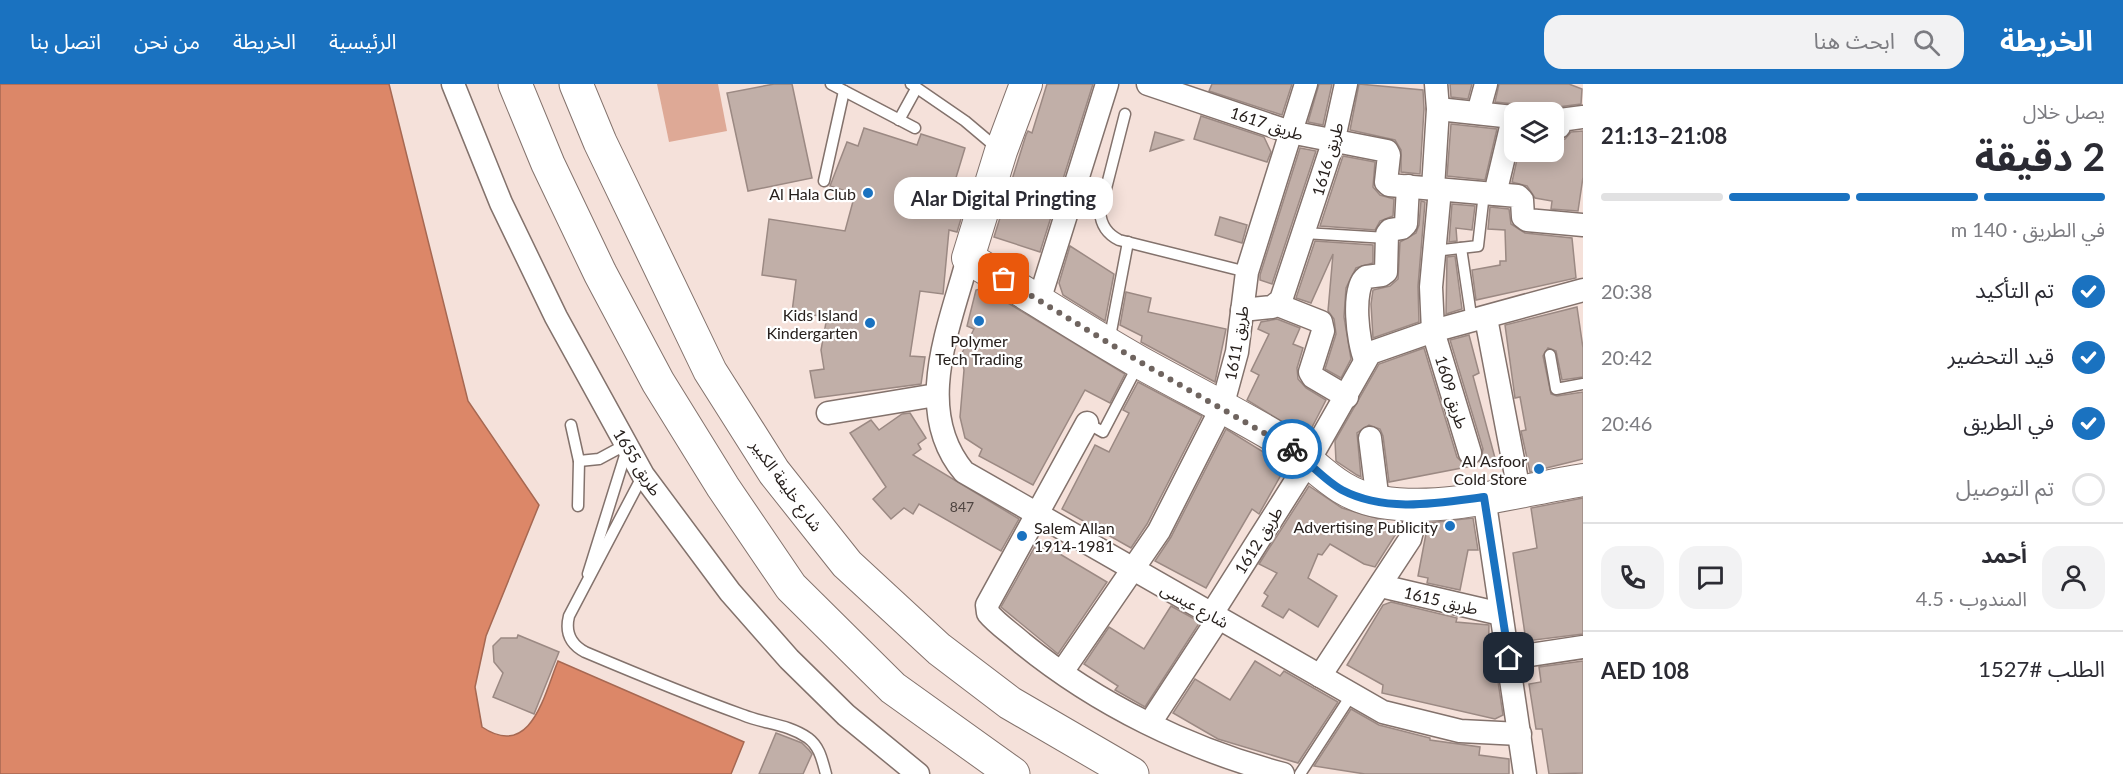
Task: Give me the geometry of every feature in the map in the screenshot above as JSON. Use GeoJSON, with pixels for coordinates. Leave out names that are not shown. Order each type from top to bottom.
{"type":"FeatureCollection","features":[{"type":"Feature","properties":{"kind":"main road"},"geometry":{"type":"LineString","coordinates":[[515,84],[548,164],[591,254],[658,382],[791,587],[893,688],[977,751],[1013,774]]}},
{"type":"Feature","properties":{"kind":"main road","name":"شارع خليفة الكبير"},"geometry":{"type":"LineString","coordinates":[[576,84],[600,142],[710,371],[774,472],[847,564],[939,649],[1010,703],[1132,774]]}},
{"type":"Feature","properties":{"kind":"street","name":"طريق 1655"},"geometry":{"type":"LineString","coordinates":[[453,84],[501,202],[541,285],[626,447],[644,476],[730,592],[789,659],[906,770]]}},
{"type":"Feature","properties":{"kind":"street"},"geometry":{"type":"LineString","coordinates":[[1026,84],[1001,151],[968,258],[1108,344],[1276,437],[1340,489],[1378,502],[1419,505],[1484,497],[1583,480]]}},
{"type":"Feature","properties":{"kind":"street"},"geometry":{"type":"LineString","coordinates":[[1039,301],[1107,84]]}},
{"type":"Feature","properties":{"kind":"street","name":"طريق 1617"},"geometry":{"type":"LineString","coordinates":[[1148,84],[1290,132],[1389,152],[1387,184],[1408,186]]}},
{"type":"Feature","properties":{"kind":"street","name":"طريق 1611"},"geometry":{"type":"LineString","coordinates":[[1062,672],[1159,531],[1222,407],[1237,352],[1247,272],[1306,84]]}},
{"type":"Feature","properties":{"kind":"street","name":"طريق 1616"},"geometry":{"type":"LineString","coordinates":[[1278,305],[1333,142],[1346,84]]}},
{"type":"Feature","properties":{"kind":"street","name":"طريق 1609"},"geometry":{"type":"LineString","coordinates":[[1436,84],[1437,189],[1430,304],[1433,331],[1470,453]]}},
{"type":"Feature","properties":{"kind":"street"},"geometry":{"type":"LineString","coordinates":[[1478,113],[1486,84]]}},
{"type":"Feature","properties":{"kind":"street"},"geometry":{"type":"LineString","coordinates":[[1438,109],[1504,116]]}},
{"type":"Feature","properties":{"kind":"street"},"geometry":{"type":"LineString","coordinates":[[1564,119],[1583,117]]}},
{"type":"Feature","properties":{"kind":"street"},"geometry":{"type":"LineString","coordinates":[[1490,194],[1504,153]]}},
{"type":"Feature","properties":{"kind":"street"},"geometry":{"type":"LineString","coordinates":[[1583,225],[1527,220],[1523,217],[1520,198],[1408,186],[1406,224],[1402,228],[1390,230],[1387,238],[1386,272],[1382,275],[1366,277],[1361,283],[1358,338],[1365,359],[1377,349],[1433,331],[1583,290]]}},
{"type":"Feature","properties":{"kind":"street","name":"شارع عيسى"},"geometry":{"type":"LineString","coordinates":[[968,258],[941,359],[936,395],[938,420],[953,459],[964,472],[1383,712],[1460,731],[1520,734]]}},
{"type":"Feature","properties":{"kind":"street"},"geometry":{"type":"LineString","coordinates":[[1242,310],[1278,305],[1321,322],[1323,331],[1310,372],[1313,377],[1347,397]]}},
{"type":"Feature","properties":{"kind":"street"},"geometry":{"type":"LineString","coordinates":[[1479,320],[1519,490]]}},
{"type":"Feature","properties":{"kind":"street","name":"طريق 1612"},"geometry":{"type":"LineString","coordinates":[[1150,723],[1347,397],[1365,359]]}},
{"type":"Feature","properties":{"kind":"street"},"geometry":{"type":"LineString","coordinates":[[828,413],[936,395]]}},
{"type":"Feature","properties":{"kind":"street"},"geometry":{"type":"LineString","coordinates":[[1087,423],[1038,516],[987,605],[990,616],[1062,672],[1098,696],[1150,723],[1221,755],[1283,774]]}},
{"type":"Feature","properties":{"kind":"street"},"geometry":{"type":"LineString","coordinates":[[1370,438],[1378,502]]}},
{"type":"Feature","properties":{"kind":"street"},"geometry":{"type":"LineString","coordinates":[[1484,497],[1525,774]]}},
{"type":"Feature","properties":{"kind":"street","name":"طريق 1615"},"geometry":{"type":"LineString","coordinates":[[1320,676],[1410,539],[1419,505]]}},
{"type":"Feature","properties":{"kind":"street","name":"طريق 1615"},"geometry":{"type":"LineString","coordinates":[[1381,586],[1501,614]]}},
{"type":"Feature","properties":{"kind":"street"},"geometry":{"type":"LineString","coordinates":[[1509,658],[1583,647]]}},
{"type":"Feature","properties":{"kind":"lane"},"geometry":{"type":"LineString","coordinates":[[831,84],[915,128]]}},
{"type":"Feature","properties":{"kind":"lane"},"geometry":{"type":"LineString","coordinates":[[900,120],[914,87],[965,121],[1001,151]]}},
{"type":"Feature","properties":{"kind":"lane"},"geometry":{"type":"LineString","coordinates":[[824,181],[844,91]]}},
{"type":"Feature","properties":{"kind":"lane"},"geometry":{"type":"LineString","coordinates":[[1125,114],[1100,212],[1100,220],[1108,232],[1128,242],[1247,272]]}},
{"type":"Feature","properties":{"kind":"lane"},"geometry":{"type":"LineString","coordinates":[[1434,251],[1476,247],[1480,244],[1490,194]]}},
{"type":"Feature","properties":{"kind":"lane"},"geometry":{"type":"LineString","coordinates":[[1304,233],[1387,238]]}},
{"type":"Feature","properties":{"kind":"lane"},"geometry":{"type":"LineString","coordinates":[[1108,344],[1128,242]]}},
{"type":"Feature","properties":{"kind":"lane"},"geometry":{"type":"LineString","coordinates":[[1461,248],[1479,320]]}},
{"type":"Feature","properties":{"kind":"lane"},"geometry":{"type":"LineString","coordinates":[[1550,355],[1556,389],[1583,384]]}},
{"type":"Feature","properties":{"kind":"lane"},"geometry":{"type":"LineString","coordinates":[[1087,423],[1103,432],[1140,362]]}},
{"type":"Feature","properties":{"kind":"lane"},"geometry":{"type":"LineString","coordinates":[[571,425],[579,461],[578,506]]}},
{"type":"Feature","properties":{"kind":"lane"},"geometry":{"type":"LineString","coordinates":[[579,461],[609,456],[626,447]]}},
{"type":"Feature","properties":{"kind":"lane"},"geometry":{"type":"LineString","coordinates":[[626,447],[586,580],[567,624],[569,638],[578,649],[747,717],[776,723],[801,734],[817,747],[826,774]]}},
{"type":"Feature","properties":{"kind":"lane"},"geometry":{"type":"LineString","coordinates":[[586,580],[606,552],[644,476]]}},
{"type":"Feature","properties":{"kind":"lane"},"geometry":{"type":"LineString","coordinates":[[1300,774],[1352,694]]}},
{"type":"Feature","properties":{"kind":"shaded area"},"geometry":{"type":"Polygon","coordinates":[[[0,84],[389,84],[468,401],[539,505],[486,636],[475,687],[482,727],[499,735],[513,735],[524,730],[541,706],[558,661],[744,742],[731,774],[0,774],[0,84]]]}},
{"type":"Feature","properties":{"kind":"shaded area"},"geometry":{"type":"Polygon","coordinates":[[[657,84],[718,84],[727,131],[669,142],[657,84]]]}},
{"type":"Feature","properties":{"kind":"building"},"geometry":{"type":"Polygon","coordinates":[[[774,84],[792,84],[812,178],[748,191],[727,93],[774,84]]]}},
{"type":"Feature","properties":{"kind":"building"},"geometry":{"type":"Polygon","coordinates":[[[1047,84],[1093,84],[1040,252],[994,237],[1026,135],[1028,131],[1032,133],[1047,84]]]}},
{"type":"Feature","properties":{"kind":"building"},"geometry":{"type":"Polygon","coordinates":[[[1212,84],[1292,84],[1282,115],[1209,91],[1212,84]]]}},
{"type":"Feature","properties":{"kind":"building"},"geometry":{"type":"Polygon","coordinates":[[[1319,84],[1332,84],[1323,125],[1308,122],[1319,84]]]}},
{"type":"Feature","properties":{"kind":"building"},"geometry":{"type":"Polygon","coordinates":[[[1359,84],[1423,90],[1420,174],[1401,172],[1401,150],[1395,140],[1350,130],[1359,84]]]}},
{"type":"Feature","properties":{"kind":"building"},"geometry":{"type":"Polygon","coordinates":[[[1450,84],[1472,84],[1468,99],[1451,97],[1450,84]]]}},
{"type":"Feature","properties":{"kind":"building"},"geometry":{"type":"Polygon","coordinates":[[[1499,84],[1569,84],[1582,89],[1581,104],[1564,106],[1564,102],[1495,102],[1499,84]]]}},
{"type":"Feature","properties":{"kind":"building"},"geometry":{"type":"Polygon","coordinates":[[[1201,116],[1264,137],[1271,152],[1267,162],[1194,139],[1201,116]]]}},
{"type":"Feature","properties":{"kind":"building"},"geometry":{"type":"Polygon","coordinates":[[[1451,124],[1497,129],[1485,180],[1447,176],[1451,124]]]}},
{"type":"Feature","properties":{"kind":"building"},"geometry":{"type":"Polygon","coordinates":[[[864,128],[917,145],[921,134],[965,148],[948,204],[964,209],[957,232],[949,230],[943,294],[920,291],[910,356],[925,357],[921,384],[815,398],[810,371],[824,369],[821,350],[827,317],[792,312],[796,280],[762,275],[769,219],[845,231],[855,194],[830,186],[847,142],[858,146],[864,128]]]}},
{"type":"Feature","properties":{"kind":"building"},"geometry":{"type":"Polygon","coordinates":[[[1583,131],[1583,177],[1578,211],[1551,209],[1552,201],[1535,198],[1527,186],[1512,182],[1516,162],[1564,162],[1564,139],[1571,132],[1583,131]]]}},
{"type":"Feature","properties":{"kind":"building"},"geometry":{"type":"Polygon","coordinates":[[[1155,132],[1183,140],[1150,151],[1155,132]]]}},
{"type":"Feature","properties":{"kind":"building"},"geometry":{"type":"Polygon","coordinates":[[[1300,148],[1316,151],[1272,284],[1260,280],[1260,275],[1300,148]]]}},
{"type":"Feature","properties":{"kind":"building"},"geometry":{"type":"Polygon","coordinates":[[[1343,156],[1375,162],[1373,187],[1380,195],[1394,199],[1393,216],[1380,221],[1375,230],[1320,226],[1343,156]]]}},
{"type":"Feature","properties":{"kind":"building"},"geometry":{"type":"Polygon","coordinates":[[[1421,201],[1425,202],[1418,286],[1419,322],[1373,338],[1371,304],[1373,290],[1390,286],[1398,279],[1400,242],[1416,233],[1421,201]]]}},
{"type":"Feature","properties":{"kind":"building"},"geometry":{"type":"Polygon","coordinates":[[[1452,204],[1475,206],[1472,230],[1456,228],[1457,241],[1449,242],[1452,204]]]}},
{"type":"Feature","properties":{"kind":"building"},"geometry":{"type":"Polygon","coordinates":[[[1490,207],[1509,209],[1511,224],[1525,233],[1572,238],[1576,278],[1476,300],[1472,270],[1500,265],[1500,261],[1506,261],[1505,230],[1488,229],[1490,207]]]}},
{"type":"Feature","properties":{"kind":"building"},"geometry":{"type":"Polygon","coordinates":[[[1220,217],[1247,225],[1242,243],[1215,235],[1220,217]]]}},
{"type":"Feature","properties":{"kind":"building"},"geometry":{"type":"Polygon","coordinates":[[[1315,241],[1373,245],[1373,263],[1356,268],[1346,288],[1344,317],[1351,359],[1341,378],[1325,369],[1336,334],[1334,319],[1328,311],[1333,254],[1311,303],[1296,298],[1315,241]]]}},
{"type":"Feature","properties":{"kind":"building"},"geometry":{"type":"Polygon","coordinates":[[[1070,246],[1114,274],[1105,321],[1063,295],[1059,283],[1070,246]]]}},
{"type":"Feature","properties":{"kind":"building"},"geometry":{"type":"Polygon","coordinates":[[[1455,256],[1462,309],[1446,314],[1447,257],[1455,256]]]}},
{"type":"Feature","properties":{"kind":"building"},"geometry":{"type":"Polygon","coordinates":[[[983,288],[1125,374],[1110,403],[1085,390],[1033,485],[979,456],[982,449],[965,438],[960,417],[964,370],[961,355],[974,329],[967,326],[976,290],[983,288]]]}},
{"type":"Feature","properties":{"kind":"building"},"geometry":{"type":"Polygon","coordinates":[[[1126,292],[1151,298],[1148,312],[1226,329],[1215,382],[1141,342],[1142,336],[1120,325],[1126,292]]]}},
{"type":"Feature","properties":{"kind":"building"},"geometry":{"type":"Polygon","coordinates":[[[1577,307],[1583,348],[1583,377],[1562,380],[1556,351],[1548,348],[1543,356],[1551,394],[1557,396],[1583,392],[1583,459],[1530,472],[1521,431],[1526,430],[1520,397],[1515,398],[1505,325],[1577,307]]]}},
{"type":"Feature","properties":{"kind":"building"},"geometry":{"type":"Polygon","coordinates":[[[1277,319],[1300,328],[1293,344],[1303,348],[1297,368],[1298,379],[1306,388],[1326,400],[1307,437],[1247,400],[1259,375],[1251,371],[1269,334],[1258,329],[1261,322],[1277,319]]]}},
{"type":"Feature","properties":{"kind":"building"},"geometry":{"type":"Polygon","coordinates":[[[1469,335],[1479,373],[1473,376],[1495,458],[1480,462],[1483,449],[1450,340],[1469,335]]]}},
{"type":"Feature","properties":{"kind":"building"},"geometry":{"type":"Polygon","coordinates":[[[1424,348],[1457,457],[1467,467],[1389,482],[1383,436],[1380,429],[1369,425],[1357,433],[1361,477],[1357,475],[1336,461],[1335,441],[1379,364],[1424,348]]]}},
{"type":"Feature","properties":{"kind":"building"},"geometry":{"type":"Polygon","coordinates":[[[1138,382],[1202,416],[1147,524],[1131,548],[1062,509],[1095,445],[1109,452],[1129,413],[1123,410],[1138,382]]]}},
{"type":"Feature","properties":{"kind":"building"},"geometry":{"type":"Polygon","coordinates":[[[910,413],[926,438],[918,444],[921,449],[913,455],[1019,519],[1001,551],[919,504],[913,514],[904,508],[891,519],[873,499],[886,487],[850,433],[871,420],[879,430],[902,414],[910,413]]]}},
{"type":"Feature","properties":{"kind":"building"},"geometry":{"type":"Polygon","coordinates":[[[1226,429],[1286,466],[1259,514],[1252,509],[1206,588],[1155,561],[1171,537],[1226,429]]]}},
{"type":"Feature","properties":{"kind":"building"},"geometry":{"type":"Polygon","coordinates":[[[1309,486],[1342,508],[1383,520],[1399,529],[1375,567],[1364,564],[1330,544],[1322,555],[1318,554],[1308,578],[1337,596],[1318,627],[1289,609],[1283,618],[1262,606],[1268,596],[1264,593],[1277,573],[1259,564],[1309,486]]]}},
{"type":"Feature","properties":{"kind":"building"},"geometry":{"type":"Polygon","coordinates":[[[1583,498],[1583,634],[1526,641],[1513,553],[1537,548],[1531,508],[1583,498]]]}},
{"type":"Feature","properties":{"kind":"building"},"geometry":{"type":"Polygon","coordinates":[[[1473,518],[1478,550],[1468,550],[1460,590],[1427,583],[1428,578],[1418,576],[1428,523],[1473,518]]]}},
{"type":"Feature","properties":{"kind":"building"},"geometry":{"type":"Polygon","coordinates":[[[1038,541],[1107,582],[1058,654],[1001,607],[1038,541]]]}},
{"type":"Feature","properties":{"kind":"building"},"geometry":{"type":"Polygon","coordinates":[[[1391,602],[1457,618],[1456,622],[1489,625],[1488,673],[1497,675],[1503,715],[1495,719],[1382,693],[1383,685],[1347,665],[1383,605],[1391,602]]]}},
{"type":"Feature","properties":{"kind":"building"},"geometry":{"type":"Polygon","coordinates":[[[1171,606],[1200,622],[1145,707],[1115,690],[1118,686],[1084,664],[1109,627],[1144,649],[1171,606]]]}},
{"type":"Feature","properties":{"kind":"building"},"geometry":{"type":"Polygon","coordinates":[[[518,635],[559,652],[534,714],[493,697],[503,673],[494,662],[493,646],[501,638],[517,638],[518,635]]]}},
{"type":"Feature","properties":{"kind":"building"},"geometry":{"type":"Polygon","coordinates":[[[1255,661],[1280,676],[1284,671],[1338,702],[1298,763],[1218,739],[1173,713],[1195,679],[1230,700],[1255,661]]]}},
{"type":"Feature","properties":{"kind":"building"},"geometry":{"type":"Polygon","coordinates":[[[1583,661],[1583,773],[1549,774],[1542,729],[1536,729],[1529,684],[1541,682],[1539,667],[1583,661]]]}},
{"type":"Feature","properties":{"kind":"building"},"geometry":{"type":"Polygon","coordinates":[[[1351,709],[1379,725],[1430,738],[1430,740],[1480,747],[1479,755],[1509,759],[1509,774],[1365,774],[1314,766],[1351,709]]]}},
{"type":"Feature","properties":{"kind":"building"},"geometry":{"type":"Polygon","coordinates":[[[776,733],[802,743],[812,754],[803,774],[759,774],[776,733]]]}},
{"type":"Feature","properties":{"kind":"way so far"},"geometry":{"type":"LineString","coordinates":[[1004,279],[1108,344],[1276,437],[1292,449]]}},
{"type":"Feature","properties":{"kind":"place","name":"Al Hala Club"},"geometry":{"type":"Point","coordinates":[868,193]}},
{"type":"Feature","properties":{"kind":"place","name":"Alar Digital Pringting"},"geometry":{"type":"Point","coordinates":[1004,279]}},
{"type":"Feature","properties":{"kind":"place","name":"Polymer Tech Trading"},"geometry":{"type":"Point","coordinates":[979,321]}},
{"type":"Feature","properties":{"kind":"place","name":"Kids Island Kindergarten"},"geometry":{"type":"Point","coordinates":[870,323]}},
{"type":"Feature","properties":{"kind":"place","name":"Al Asfoor Cold Store"},"geometry":{"type":"Point","coordinates":[1539,469]}},
{"type":"Feature","properties":{"kind":"place","name":"Advertising Publicity"},"geometry":{"type":"Point","coordinates":[1450,526]}},
{"type":"Feature","properties":{"kind":"place","name":"Salem Allan 1914-1981"},"geometry":{"type":"Point","coordinates":[1022,536]}},
{"type":"Feature","properties":{"kind":"route"},"geometry":{"type":"LineString","coordinates":[[1292,449],[1340,489],[1378,502],[1419,505],[1484,497],[1509,658]]}}]}
